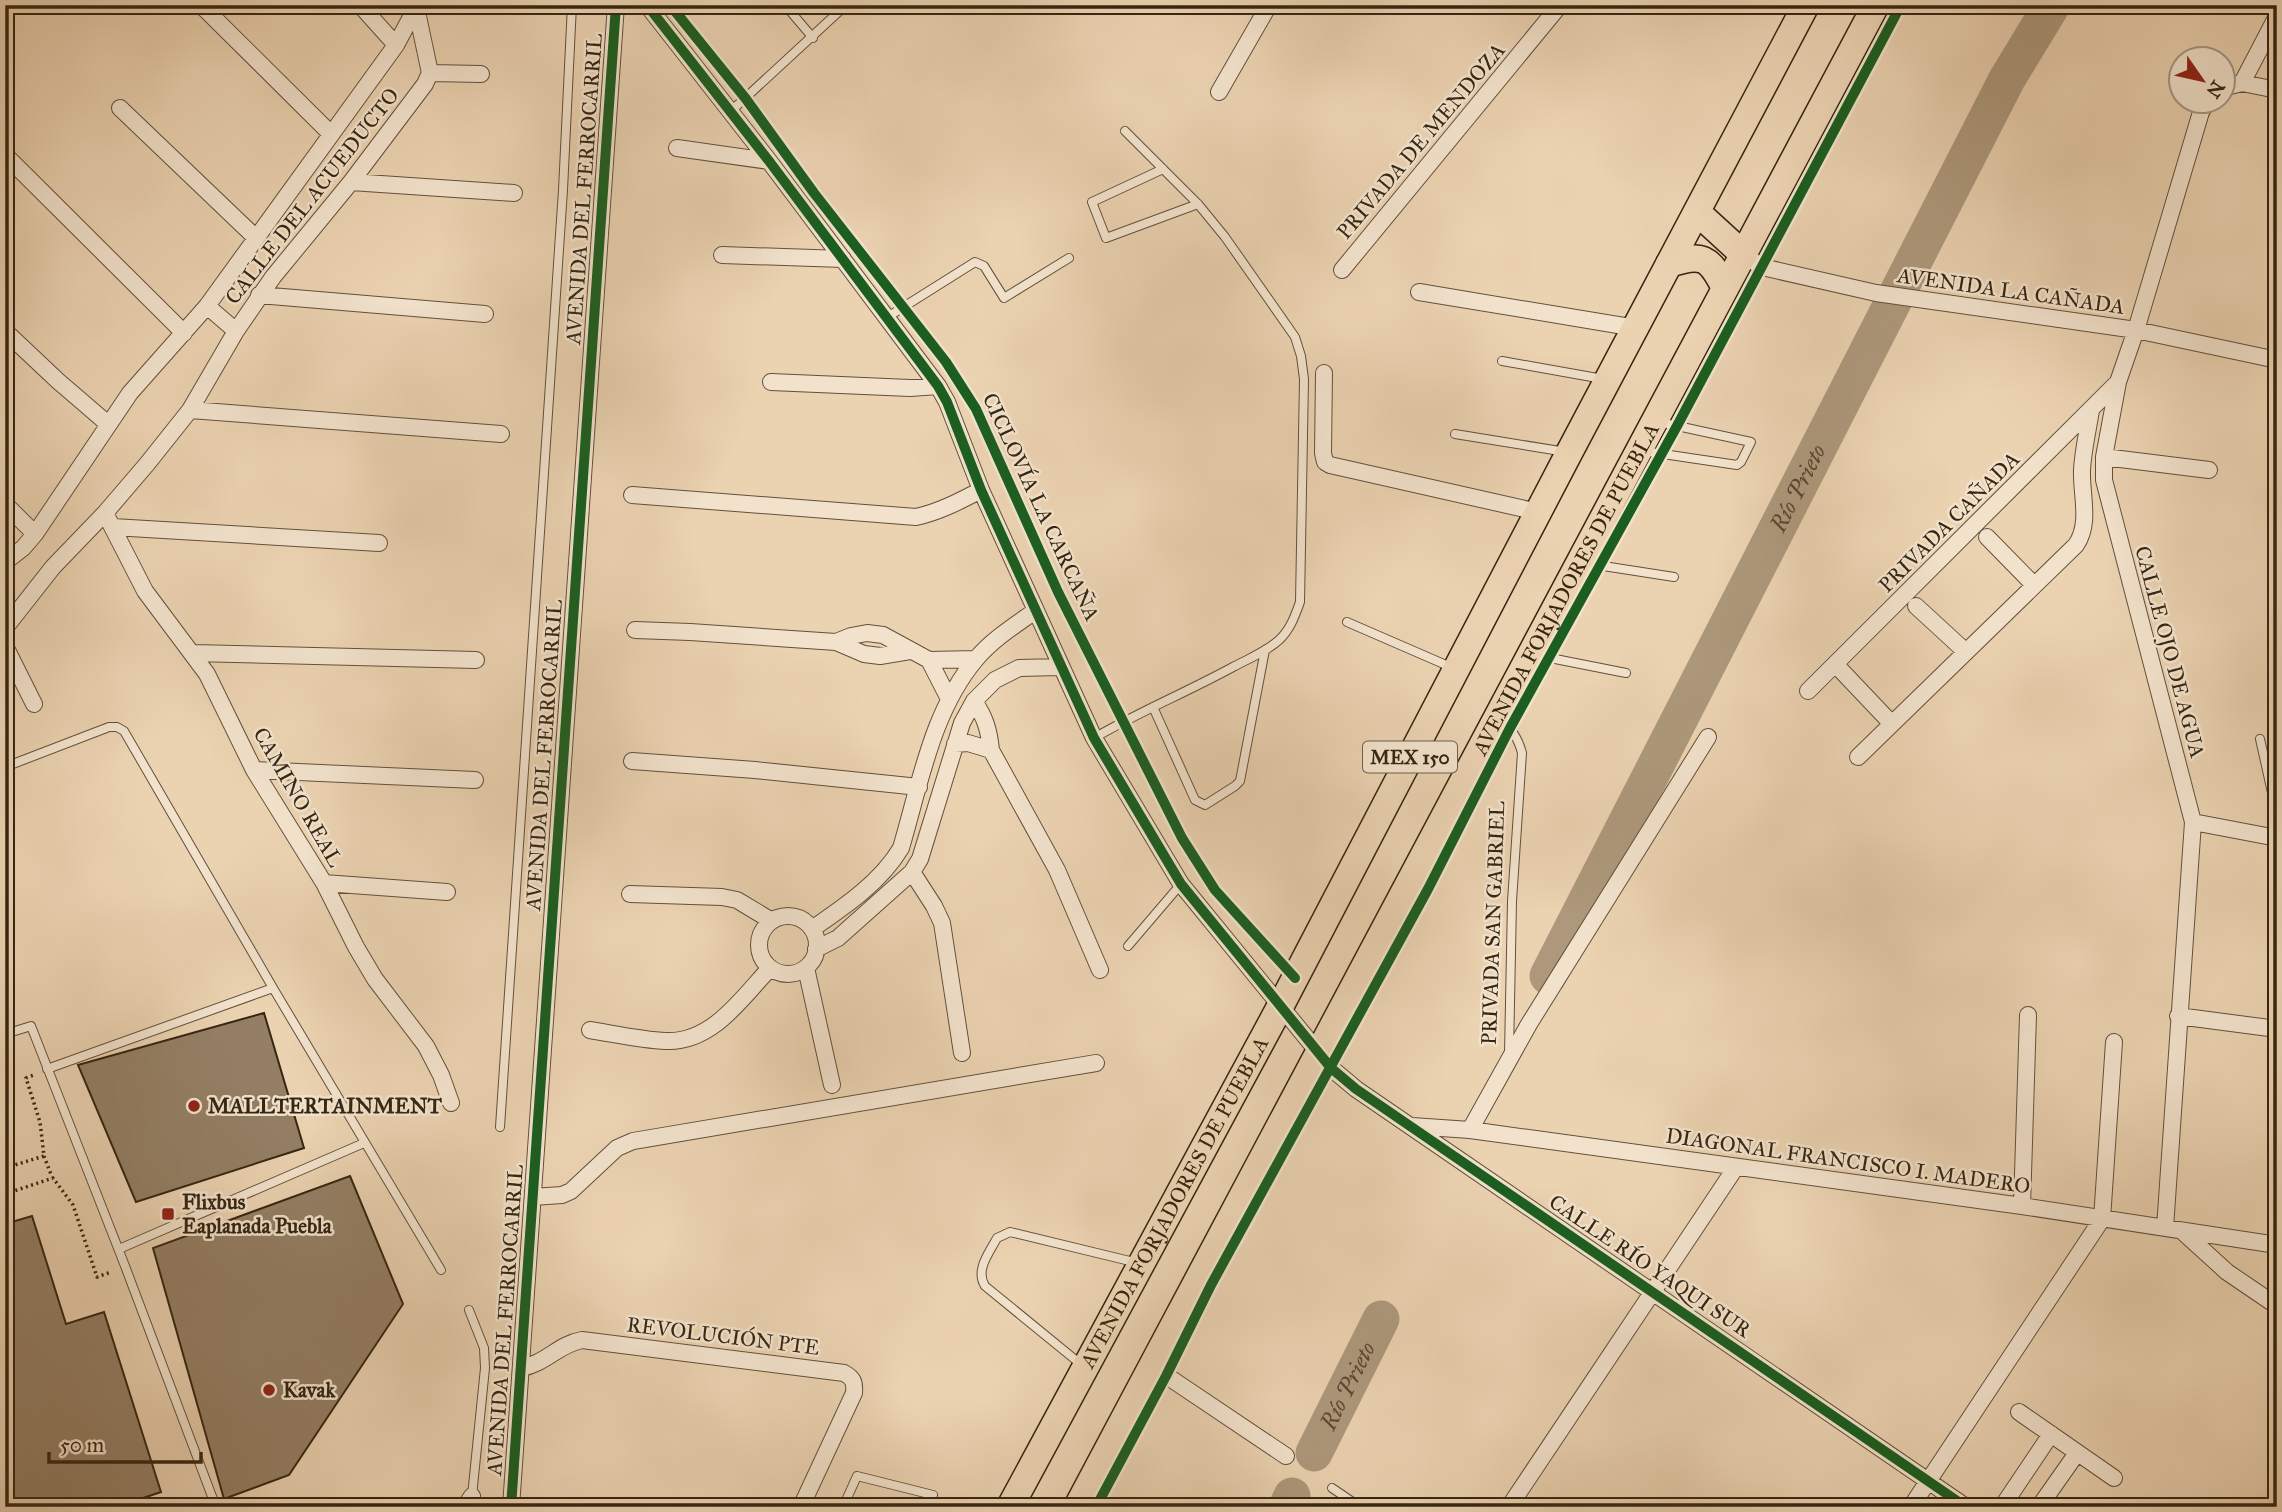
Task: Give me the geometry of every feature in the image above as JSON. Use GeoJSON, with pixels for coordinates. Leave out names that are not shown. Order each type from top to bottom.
{"type":"FeatureCollection","features":[{"type":"Feature","properties":{"kind":"main road","name":"AVENIDA FORJADORES DE PUEBLA"},"geometry":{"type":"LineString","coordinates":[[1010,1507],[1281,1005],[1806,5]]}},
{"type":"Feature","properties":{"kind":"main road","name":"AVENIDA FORJADORES DE PUEBLA"},"geometry":{"type":"LineString","coordinates":[[1077,1507],[1876,5]]}},
{"type":"Feature","properties":{"kind":"main road"},"geometry":{"type":"LineString","coordinates":[[1697,212],[1744,255]]}},
{"type":"Feature","properties":{"kind":"main road"},"geometry":{"type":"LineString","coordinates":[[1669,264],[1698,258],[1708,261],[1725,288]]}},
{"type":"Feature","properties":{"kind":"street"},"geometry":{"type":"LineString","coordinates":[[201,5],[331,134]]}},
{"type":"Feature","properties":{"kind":"street"},"geometry":{"type":"LineString","coordinates":[[360,5],[396,46]]}},
{"type":"Feature","properties":{"kind":"street","name":"AVENIDA DEL FERROCARRIL"},"geometry":{"type":"LineString","coordinates":[[511,1507],[616,5]]}},
{"type":"Feature","properties":{"kind":"street","name":"CALLE RÍO YAQUI SUR"},"geometry":{"type":"LineString","coordinates":[[647,5],[769,161],[938,386],[947,402],[981,490],[1094,738],[1181,884],[1331,1068],[1356,1089],[1929,1479],[1966,1507]]}},
{"type":"Feature","properties":{"kind":"street"},"geometry":{"type":"LineString","coordinates":[[1219,92],[1269,5]]}},
{"type":"Feature","properties":{"kind":"street","name":"PRIVADA DE MENDOZA"},"geometry":{"type":"LineString","coordinates":[[1342,270],[1560,5]]}},
{"type":"Feature","properties":{"kind":"street","name":"CALLE DEL ACUEDUCTO"},"geometry":{"type":"LineString","coordinates":[[5,562],[35,534],[130,393],[207,306],[396,46],[416,6]]}},
{"type":"Feature","properties":{"kind":"street","name":"CALLE DEL ACUEDUCTO"},"geometry":{"type":"LineString","coordinates":[[5,628],[52,567],[109,520],[147,464],[190,410],[236,331],[293,249],[351,182],[403,115],[430,73],[416,6]]}},
{"type":"Feature","properties":{"kind":"street"},"geometry":{"type":"LineString","coordinates":[[2242,83],[2277,16]]}},
{"type":"Feature","properties":{"kind":"street"},"geometry":{"type":"LineString","coordinates":[[430,73],[481,74]]}},
{"type":"Feature","properties":{"kind":"street"},"geometry":{"type":"LineString","coordinates":[[2236,84],[2242,83],[2277,90]]}},
{"type":"Feature","properties":{"kind":"street"},"geometry":{"type":"LineString","coordinates":[[120,108],[256,238]]}},
{"type":"Feature","properties":{"kind":"street","name":"CALLE OJO DE AGUA"},"geometry":{"type":"LineString","coordinates":[[2165,1228],[2193,822],[2104,480],[2104,457],[2118,382],[2200,116]]}},
{"type":"Feature","properties":{"kind":"street"},"geometry":{"type":"LineString","coordinates":[[677,148],[769,161]]}},
{"type":"Feature","properties":{"kind":"street"},"geometry":{"type":"LineString","coordinates":[[5,155],[184,333]]}},
{"type":"Feature","properties":{"kind":"street"},"geometry":{"type":"LineString","coordinates":[[351,182],[514,193]]}},
{"type":"Feature","properties":{"kind":"street","name":"AVENIDA LA CAÑADA"},"geometry":{"type":"LineString","coordinates":[[1744,255],[1762,267],[1876,293],[2136,330],[2277,360]]}},
{"type":"Feature","properties":{"kind":"street"},"geometry":{"type":"LineString","coordinates":[[722,256],[843,259]]}},
{"type":"Feature","properties":{"kind":"street"},"geometry":{"type":"LineString","coordinates":[[1419,292],[1636,328]]}},
{"type":"Feature","properties":{"kind":"street"},"geometry":{"type":"LineString","coordinates":[[260,295],[485,314]]}},
{"type":"Feature","properties":{"kind":"street"},"geometry":{"type":"LineString","coordinates":[[207,306],[236,331]]}},
{"type":"Feature","properties":{"kind":"street"},"geometry":{"type":"LineString","coordinates":[[5,331],[108,424]]}},
{"type":"Feature","properties":{"kind":"street"},"geometry":{"type":"LineString","coordinates":[[1324,373],[1325,462],[1538,512]]}},
{"type":"Feature","properties":{"kind":"street"},"geometry":{"type":"LineString","coordinates":[[771,382],[910,388],[938,386]]}},
{"type":"Feature","properties":{"kind":"street","name":"PRIVADA CAÑADA"},"geometry":{"type":"LineString","coordinates":[[1808,691],[2118,382]]}},
{"type":"Feature","properties":{"kind":"street"},"geometry":{"type":"LineString","coordinates":[[190,410],[501,434]]}},
{"type":"Feature","properties":{"kind":"street"},"geometry":{"type":"LineString","coordinates":[[1858,757],[2076,545],[2084,526],[2082,469],[2091,410]]}},
{"type":"Feature","properties":{"kind":"street"},"geometry":{"type":"LineString","coordinates":[[2104,457],[2208,470]]}},
{"type":"Feature","properties":{"kind":"street"},"geometry":{"type":"LineString","coordinates":[[632,495],[916,517],[959,502],[981,490]]}},
{"type":"Feature","properties":{"kind":"street"},"geometry":{"type":"LineString","coordinates":[[5,504],[35,534]]}},
{"type":"Feature","properties":{"kind":"street"},"geometry":{"type":"LineString","coordinates":[[109,520],[379,543]]}},
{"type":"Feature","properties":{"kind":"street","name":"CAMINO REAL"},"geometry":{"type":"LineString","coordinates":[[109,520],[145,591],[207,674],[254,770],[324,883],[375,979],[426,1046],[451,1103]]}},
{"type":"Feature","properties":{"kind":"street"},"geometry":{"type":"LineString","coordinates":[[1987,537],[2034,585]]}},
{"type":"Feature","properties":{"kind":"street"},"geometry":{"type":"LineString","coordinates":[[1916,606],[1966,652]]}},
{"type":"Feature","properties":{"kind":"street"},"geometry":{"type":"LineString","coordinates":[[812,929],[892,863],[901,848],[939,720],[949,699],[976,659],[998,638],[1035,611]]}},
{"type":"Feature","properties":{"kind":"street"},"geometry":{"type":"LineString","coordinates":[[635,630],[836,642],[864,654],[895,655],[910,651],[929,660],[976,659]]}},
{"type":"Feature","properties":{"kind":"street"},"geometry":{"type":"LineString","coordinates":[[5,646],[34,704]]}},
{"type":"Feature","properties":{"kind":"street"},"geometry":{"type":"LineString","coordinates":[[193,653],[476,660]]}},
{"type":"Feature","properties":{"kind":"street"},"geometry":{"type":"LineString","coordinates":[[929,660],[949,699]]}},
{"type":"Feature","properties":{"kind":"street"},"geometry":{"type":"LineString","coordinates":[[1836,665],[1892,724]]}},
{"type":"Feature","properties":{"kind":"street"},"geometry":{"type":"LineString","coordinates":[[816,949],[838,938],[912,872],[920,859],[962,723],[974,701],[995,680],[1019,668],[1060,667]]}},
{"type":"Feature","properties":{"kind":"street"},"geometry":{"type":"LineString","coordinates":[[974,701],[984,715],[991,750],[1058,870],[1100,970]]}},
{"type":"Feature","properties":{"kind":"street"},"geometry":{"type":"LineString","coordinates":[[1509,1059],[1708,737]]}},
{"type":"Feature","properties":{"kind":"street"},"geometry":{"type":"LineString","coordinates":[[955,744],[968,743],[991,750]]}},
{"type":"Feature","properties":{"kind":"street"},"geometry":{"type":"LineString","coordinates":[[632,761],[755,770],[919,787]]}},
{"type":"Feature","properties":{"kind":"street"},"geometry":{"type":"LineString","coordinates":[[254,770],[475,780]]}},
{"type":"Feature","properties":{"kind":"street"},"geometry":{"type":"LineString","coordinates":[[2193,822],[2276,836]]}},
{"type":"Feature","properties":{"kind":"street"},"geometry":{"type":"LineString","coordinates":[[912,872],[942,923],[962,1053]]}},
{"type":"Feature","properties":{"kind":"street"},"geometry":{"type":"LineString","coordinates":[[324,883],[447,892]]}},
{"type":"Feature","properties":{"kind":"street"},"geometry":{"type":"LineString","coordinates":[[629,894],[722,897],[737,900],[772,921]]}},
{"type":"Feature","properties":{"kind":"street"},"geometry":{"type":"LineString","coordinates":[[780,917],[798,918],[812,929],[816,939],[815,956],[806,968],[788,974],[770,968],[760,953],[759,944],[765,927],[780,917]]}},
{"type":"Feature","properties":{"kind":"street"},"geometry":{"type":"LineString","coordinates":[[590,1030],[668,1042],[686,1039],[703,1033],[720,1021],[770,968]]}},
{"type":"Feature","properties":{"kind":"street"},"geometry":{"type":"LineString","coordinates":[[806,968],[832,1085]]}},
{"type":"Feature","properties":{"kind":"street"},"geometry":{"type":"LineString","coordinates":[[2022,1206],[2028,1014]]}},
{"type":"Feature","properties":{"kind":"street"},"geometry":{"type":"LineString","coordinates":[[2178,1016],[2277,1029]]}},
{"type":"Feature","properties":{"kind":"street"},"geometry":{"type":"LineString","coordinates":[[1911,1507],[2102,1219],[2113,1042]]}},
{"type":"Feature","properties":{"kind":"street","name":"PRIVADA SAN GABRIEL"},"geometry":{"type":"LineString","coordinates":[[1470,1130],[1509,1059]]}},
{"type":"Feature","properties":{"kind":"street"},"geometry":{"type":"LineString","coordinates":[[533,1197],[562,1195],[571,1191],[617,1148],[633,1141],[1096,1063]]}},
{"type":"Feature","properties":{"kind":"street","name":"DIAGONAL FRANCISCO I. MADERO"},"geometry":{"type":"LineString","coordinates":[[1412,1126],[1470,1130],[2022,1206],[2277,1245]]}},
{"type":"Feature","properties":{"kind":"street"},"geometry":{"type":"LineString","coordinates":[[1509,1507],[1736,1167]]}},
{"type":"Feature","properties":{"kind":"street"},"geometry":{"type":"LineString","coordinates":[[2182,1231],[2227,1272],[2277,1306]]}},
{"type":"Feature","properties":{"kind":"street","name":"REVOLUCIÓN PTE"},"geometry":{"type":"LineString","coordinates":[[521,1368],[535,1366],[570,1342],[582,1340],[851,1376],[855,1383],[854,1393],[802,1507]]}},
{"type":"Feature","properties":{"kind":"street"},"geometry":{"type":"LineString","coordinates":[[1152,1366],[1286,1456]]}},
{"type":"Feature","properties":{"kind":"street"},"geometry":{"type":"LineString","coordinates":[[2019,1412],[2114,1478]]}},
{"type":"Feature","properties":{"kind":"street"},"geometry":{"type":"LineString","coordinates":[[2002,1507],[2051,1434]]}},
{"type":"Feature","properties":{"kind":"street"},"geometry":{"type":"LineString","coordinates":[[2039,1507],[2077,1453]]}},
{"type":"Feature","properties":{"kind":"lane"},"geometry":{"type":"LineString","coordinates":[[500,1127],[562,204],[572,5]]}},
{"type":"Feature","properties":{"kind":"lane"},"geometry":{"type":"LineString","coordinates":[[785,5],[813,38]]}},
{"type":"Feature","properties":{"kind":"lane"},"geometry":{"type":"LineString","coordinates":[[730,112],[846,5]]}},
{"type":"Feature","properties":{"kind":"lane"},"geometry":{"type":"LineString","coordinates":[[1094,738],[1265,650],[1280,639],[1291,624],[1300,603],[1304,379],[1295,337],[1225,237],[1198,204],[1125,131]]}},
{"type":"Feature","properties":{"kind":"lane"},"geometry":{"type":"LineString","coordinates":[[1163,169],[1092,202],[1106,238],[1198,204]]}},
{"type":"Feature","properties":{"kind":"lane"},"geometry":{"type":"LineString","coordinates":[[886,318],[975,262],[984,265],[1004,298],[1069,258]]}},
{"type":"Feature","properties":{"kind":"lane"},"geometry":{"type":"LineString","coordinates":[[1502,361],[1608,380]]}},
{"type":"Feature","properties":{"kind":"lane"},"geometry":{"type":"LineString","coordinates":[[1641,451],[1737,465],[1751,442],[1656,422]]}},
{"type":"Feature","properties":{"kind":"lane"},"geometry":{"type":"LineString","coordinates":[[1455,434],[1569,453]]}},
{"type":"Feature","properties":{"kind":"lane"},"geometry":{"type":"LineString","coordinates":[[1581,562],[1674,577]]}},
{"type":"Feature","properties":{"kind":"lane"},"geometry":{"type":"LineString","coordinates":[[1347,622],[1456,669]]}},
{"type":"Feature","properties":{"kind":"lane"},"geometry":{"type":"LineString","coordinates":[[1153,707],[1195,800],[1205,806],[1240,781],[1265,650]]}},
{"type":"Feature","properties":{"kind":"lane"},"geometry":{"type":"LineString","coordinates":[[1532,654],[1626,673]]}},
{"type":"Feature","properties":{"kind":"lane","name":"PRIVADA SAN GABRIEL"},"geometry":{"type":"LineString","coordinates":[[1497,718],[1510,728],[1518,739],[1522,753],[1512,901],[1509,1059]]}},
{"type":"Feature","properties":{"kind":"lane"},"geometry":{"type":"LineString","coordinates":[[5,767],[109,727],[124,731],[441,1270]]}},
{"type":"Feature","properties":{"kind":"lane"},"geometry":{"type":"LineString","coordinates":[[2260,739],[2277,815]]}},
{"type":"Feature","properties":{"kind":"lane"},"geometry":{"type":"LineString","coordinates":[[1128,946],[1181,884]]}},
{"type":"Feature","properties":{"kind":"lane"},"geometry":{"type":"LineString","coordinates":[[47,1069],[273,988]]}},
{"type":"Feature","properties":{"kind":"lane"},"geometry":{"type":"LineString","coordinates":[[5,1028],[15,1031],[31,1026],[216,1507]]}},
{"type":"Feature","properties":{"kind":"lane"},"geometry":{"type":"LineString","coordinates":[[119,1249],[364,1143]]}},
{"type":"Feature","properties":{"kind":"lane"},"geometry":{"type":"LineString","coordinates":[[1084,1367],[985,1286],[980,1270],[997,1238],[1010,1232],[1141,1264]]}},
{"type":"Feature","properties":{"kind":"lane"},"geometry":{"type":"LineString","coordinates":[[469,1310],[484,1348],[485,1368],[470,1503]]}},
{"type":"Feature","properties":{"kind":"lane"},"geometry":{"type":"LineString","coordinates":[[843,1507],[857,1476],[933,1495],[927,1507]]}},
{"type":"Feature","properties":{"kind":"lane"},"geometry":{"type":"LineString","coordinates":[[1332,1488],[1360,1507]]}},
{"type":"Feature","properties":{"kind":"path"},"geometry":{"type":"LineString","coordinates":[[47,1069],[26,1079],[40,1122],[44,1156],[53,1178],[73,1205],[97,1278],[125,1266]]}},
{"type":"Feature","properties":{"kind":"path"},"geometry":{"type":"LineString","coordinates":[[5,1168],[44,1156]]}},
{"type":"Feature","properties":{"kind":"path"},"geometry":{"type":"LineString","coordinates":[[5,1194],[53,1178]]}},
{"type":"Feature","properties":{"kind":"building","name":"MALLTERTAINMENT"},"geometry":{"type":"Polygon","coordinates":[[[264,1013],[304,1148],[136,1202],[78,1065],[264,1013]]]}},
{"type":"Feature","properties":{"kind":"building","name":"Kavak"},"geometry":{"type":"Polygon","coordinates":[[[350,1176],[403,1304],[289,1475],[224,1499],[153,1248],[350,1176]]]}},
{"type":"Feature","properties":{"kind":"building"},"geometry":{"type":"Polygon","coordinates":[[[32,1216],[66,1324],[104,1312],[161,1492],[116,1507],[5,1507],[5,1224],[32,1216]]]}},
{"type":"Feature","properties":{"kind":"waterway","name":"Río Prieto"},"geometry":{"type":"LineString","coordinates":[[1548,976],[2007,79],[2052,5]]}},
{"type":"Feature","properties":{"kind":"waterway","name":"Río Prieto"},"geometry":{"type":"LineString","coordinates":[[1314,1453],[1381,1319]]}},
{"type":"Feature","properties":{"kind":"waterway","name":"Río Prieto"},"geometry":{"type":"LineString","coordinates":[[1287,1507],[1292,1496]]}},
{"type":"Feature","properties":{"kind":"cycle path"},"geometry":{"type":"LineString","coordinates":[[511,1507],[616,5]]}},
{"type":"Feature","properties":{"kind":"cycle path"},"geometry":{"type":"LineString","coordinates":[[647,5],[769,161],[938,386],[947,402],[981,490],[1094,738],[1181,884],[1331,1068],[1356,1089],[1966,1507]]}},
{"type":"Feature","properties":{"kind":"cycle path","name":"CICLOVÍA LA CARCAÑA"},"geometry":{"type":"LineString","coordinates":[[670,5],[746,99],[814,193],[946,362],[976,409],[1058,592],[1182,838],[1215,890],[1295,978]]}},
{"type":"Feature","properties":{"kind":"cycle path"},"geometry":{"type":"LineString","coordinates":[[1096,1507],[1211,1285],[1428,889],[1510,728],[1677,426],[1901,5]]}},
{"type":"Feature","properties":{"kind":"place","name":"MALLTERTAINMENT"},"geometry":{"type":"Point","coordinates":[194,1106]}},
{"type":"Feature","properties":{"kind":"place","name":"Flixbus Eaplanada Puebla"},"geometry":{"type":"Point","coordinates":[168,1214]}},
{"type":"Feature","properties":{"kind":"place","name":"Kavak"},"geometry":{"type":"Point","coordinates":[269,1390]}}]}
